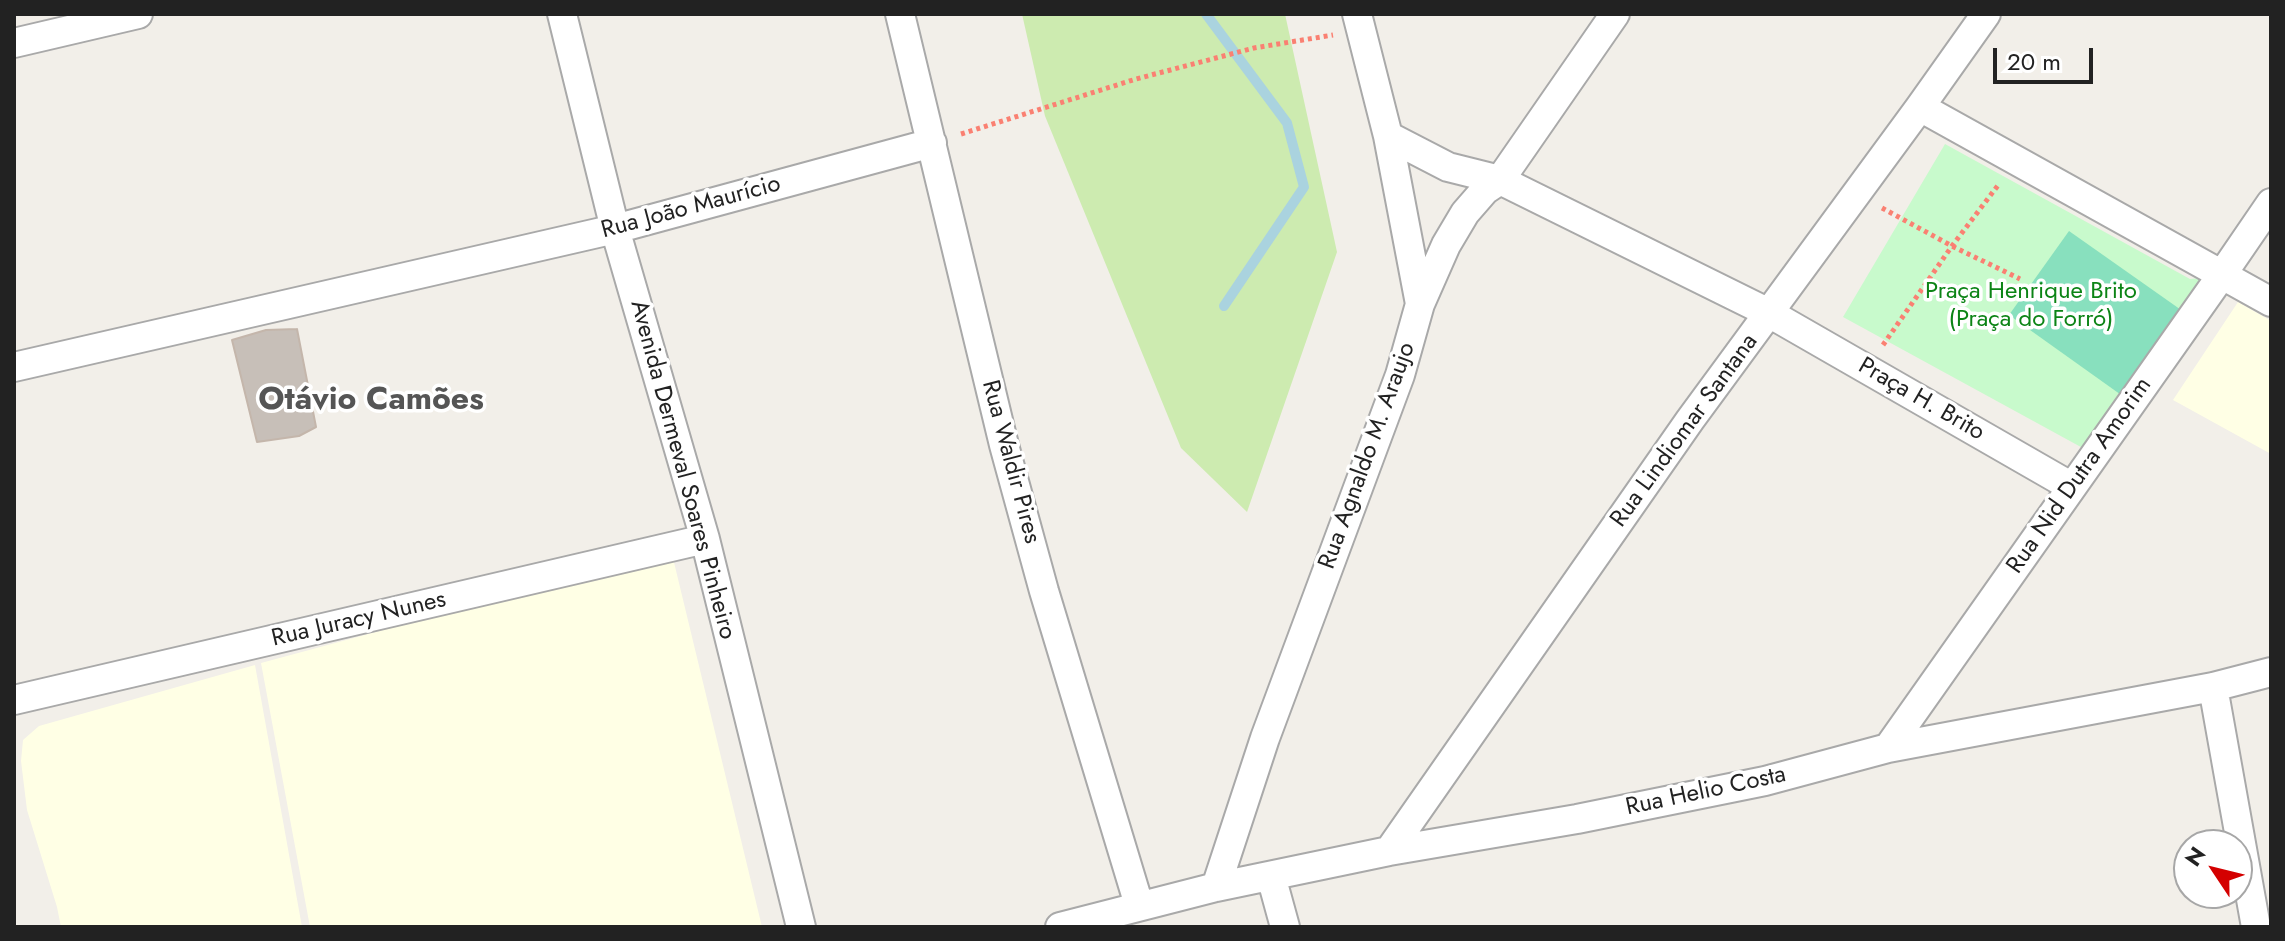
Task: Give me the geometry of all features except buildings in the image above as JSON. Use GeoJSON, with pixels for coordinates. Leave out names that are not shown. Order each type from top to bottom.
{"type":"FeatureCollection","features":[{"type":"Feature","properties":{"kind":"street"},"geometry":{"type":"LineString","coordinates":[[14,43],[138,14]]}},
{"type":"Feature","properties":{"kind":"street","name":"Avenida Dermeval Soares Pinheiro"},"geometry":{"type":"LineString","coordinates":[[562,14],[615,229],[705,539],[801,927]]}},
{"type":"Feature","properties":{"kind":"street","name":"Rua Waldir Pires"},"geometry":{"type":"LineString","coordinates":[[900,14],[1004,445],[1044,591],[1139,905]]}},
{"type":"Feature","properties":{"kind":"street"},"geometry":{"type":"LineString","coordinates":[[1420,304],[1446,245],[1465,213],[1485,190],[1500,180],[1615,14]]}},
{"type":"Feature","properties":{"kind":"street","name":"Rua Lindiomar Santana"},"geometry":{"type":"LineString","coordinates":[[1389,851],[1690,420],[1986,14]]}},
{"type":"Feature","properties":{"kind":"street","name":"Rua Agnaldo M. Araujo"},"geometry":{"type":"LineString","coordinates":[[1216,887],[1265,738],[1400,375],[1420,304],[1388,136],[1360,22]]}},
{"type":"Feature","properties":{"kind":"street"},"geometry":{"type":"LineString","coordinates":[[1920,107],[2271,302]]}},
{"type":"Feature","properties":{"kind":"street","name":"Praça H. Brito"},"geometry":{"type":"LineString","coordinates":[[1388,136],[1448,167],[1500,180],[1769,313],[2072,487]]}},
{"type":"Feature","properties":{"kind":"street","name":"Rua João Maurício"},"geometry":{"type":"LineString","coordinates":[[14,367],[615,229],[932,143]]}},
{"type":"Feature","properties":{"kind":"street","name":"Rua Nid Dutra Amorim"},"geometry":{"type":"LineString","coordinates":[[1888,748],[2271,203]]}},
{"type":"Feature","properties":{"kind":"street","name":"Rua Juracy Nunes"},"geometry":{"type":"LineString","coordinates":[[14,700],[705,539]]}},
{"type":"Feature","properties":{"kind":"street","name":"Rua Helio Costa"},"geometry":{"type":"LineString","coordinates":[[1060,927],[1216,887],[1389,851],[1577,819],[1765,781],[1888,748],[2213,687],[2271,672]]}},
{"type":"Feature","properties":{"kind":"street"},"geometry":{"type":"LineString","coordinates":[[2213,687],[2256,927]]}},
{"type":"Feature","properties":{"kind":"street"},"geometry":{"type":"LineString","coordinates":[[1271,876],[1285,927]]}},
{"type":"Feature","properties":{"kind":"street"},"geometry":{"type":"LineString","coordinates":[[2264,927],[2271,925]]}},
{"type":"Feature","properties":{"kind":"path"},"geometry":{"type":"LineString","coordinates":[[932,143],[1136,79],[1360,22]]}},
{"type":"Feature","properties":{"kind":"path"},"geometry":{"type":"LineString","coordinates":[[1866,368],[2017,160]]}},
{"type":"Feature","properties":{"kind":"path"},"geometry":{"type":"LineString","coordinates":[[1857,194],[2020,279]]}},
{"type":"Feature","properties":{"kind":"shaded area"},"geometry":{"type":"Polygon","coordinates":[[[2238,302],[2271,321],[2271,454],[2173,400],[2238,302]]]}},
{"type":"Feature","properties":{"kind":"shaded area"},"geometry":{"type":"Polygon","coordinates":[[[672,554],[762,927],[310,927],[261,663],[672,554]]]}},
{"type":"Feature","properties":{"kind":"shaded area"},"geometry":{"type":"Polygon","coordinates":[[[255,665],[302,927],[61,927],[27,810],[21,761],[23,740],[39,726],[255,665]]]}},
{"type":"Feature","properties":{"kind":"green space"},"geometry":{"type":"Polygon","coordinates":[[[1022,14],[1285,14],[1337,252],[1247,512],[1181,448],[1045,116],[1022,14]]]}},
{"type":"Feature","properties":{"kind":"green space","name":"Praça Henrique Brito (Praça do Forró)"},"geometry":{"type":"Polygon","coordinates":[[[1945,144],[2190,279],[2221,276],[2101,458],[1843,317],[1945,144]]]}},
{"type":"Feature","properties":{"kind":"green space"},"geometry":{"type":"Polygon","coordinates":[[[2069,231],[2184,312],[2124,397],[2009,315],[2069,231]]]}},
{"type":"Feature","properties":{"kind":"waterway"},"geometry":{"type":"LineString","coordinates":[[1206,14],[1287,123],[1304,187],[1224,306]]}},
{"type":"Feature","properties":{"kind":"district","name":"Otávio Camões"},"geometry":{"type":"Point","coordinates":[371,401]}}]}
